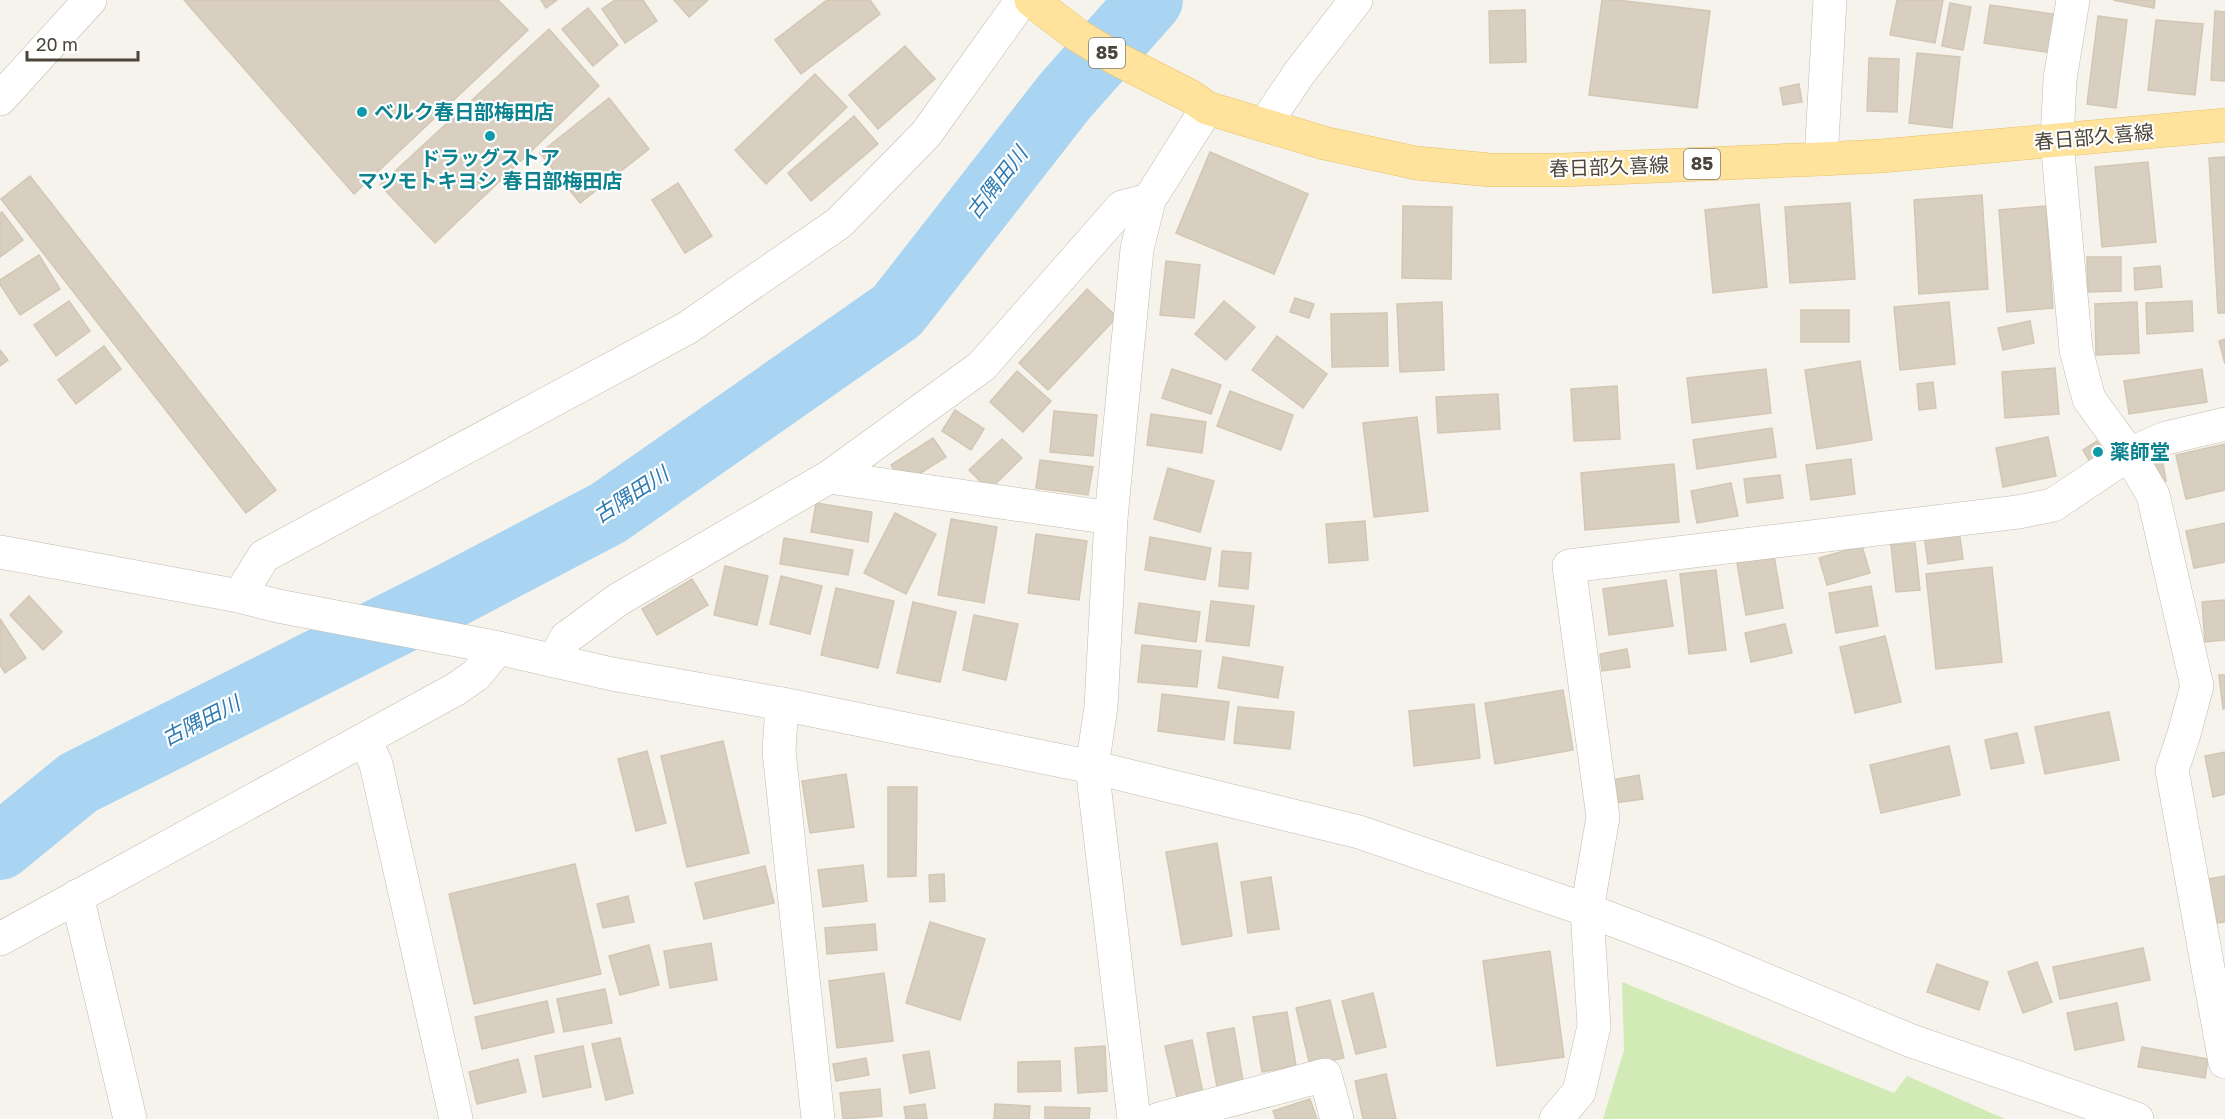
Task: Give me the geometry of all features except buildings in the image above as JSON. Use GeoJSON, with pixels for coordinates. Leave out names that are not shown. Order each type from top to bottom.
{"type":"FeatureCollection","features":[{"type":"Feature","properties":{"kind":"main road","name":"春日部久喜線"},"geometry":{"type":"LineString","coordinates":[[1030,0],[1077,35],[1198,102],[1324,143],[1416,162],[1490,170],[1563,170],[1821,159],[2057,141],[2225,125]]}},
{"type":"Feature","properties":{"kind":"street"},"geometry":{"type":"LineString","coordinates":[[0,99],[90,0]]}},
{"type":"Feature","properties":{"kind":"street"},"geometry":{"type":"LineString","coordinates":[[239,596],[264,556],[687,328],[839,223],[926,134],[1022,0]]}},
{"type":"Feature","properties":{"kind":"street"},"geometry":{"type":"LineString","coordinates":[[1265,124],[1300,72],[1356,0]]}},
{"type":"Feature","properties":{"kind":"street"},"geometry":{"type":"LineString","coordinates":[[1821,159],[1830,0]]}},
{"type":"Feature","properties":{"kind":"street"},"geometry":{"type":"LineString","coordinates":[[2073,0],[2060,79],[2057,141],[2076,350],[2089,399],[2129,454],[2153,495],[2197,686],[2172,770],[2225,1062]]}},
{"type":"Feature","properties":{"kind":"street"},"geometry":{"type":"LineString","coordinates":[[1134,1119],[1092,767],[1101,707],[1111,518],[1137,249],[1149,200],[1198,102]]}},
{"type":"Feature","properties":{"kind":"street"},"geometry":{"type":"LineString","coordinates":[[554,661],[566,638],[619,599],[829,477],[982,366],[1122,207],[1149,200]]}},
{"type":"Feature","properties":{"kind":"street"},"geometry":{"type":"LineString","coordinates":[[1556,1119],[1580,1092],[1593,1026],[1587,910],[1603,817],[1569,566],[2018,512],[2053,505],[2129,454],[2166,438],[2225,424]]}},
{"type":"Feature","properties":{"kind":"street"},"geometry":{"type":"LineString","coordinates":[[829,477],[1111,518]]}},
{"type":"Feature","properties":{"kind":"street"},"geometry":{"type":"LineString","coordinates":[[0,552],[239,596],[278,606],[486,646],[612,674],[782,704],[1092,767],[1359,832],[1587,910],[1708,956],[1909,1040],[2137,1119]]}},
{"type":"Feature","properties":{"kind":"street"},"geometry":{"type":"LineString","coordinates":[[0,939],[456,689],[476,675],[486,646]]}},
{"type":"Feature","properties":{"kind":"street"},"geometry":{"type":"LineString","coordinates":[[782,704],[778,751],[818,1119]]}},
{"type":"Feature","properties":{"kind":"street"},"geometry":{"type":"LineString","coordinates":[[365,740],[376,764],[456,1119]]}},
{"type":"Feature","properties":{"kind":"street"},"geometry":{"type":"LineString","coordinates":[[77,896],[130,1119]]}},
{"type":"Feature","properties":{"kind":"street"},"geometry":{"type":"LineString","coordinates":[[1159,1119],[1325,1075],[1337,1119]]}},
{"type":"Feature","properties":{"kind":"green space"},"geometry":{"type":"Polygon","coordinates":[[[1622,982],[1894,1093],[1907,1076],[2005,1119],[1603,1119],[1624,1050],[1622,982]]]}},
{"type":"Feature","properties":{"kind":"waterway","name":"古隅田川"},"geometry":{"type":"LineString","coordinates":[[0,847],[78,783],[448,597],[608,513],[897,311],[1065,96],[1150,0]]}},
{"type":"Feature","properties":{"kind":"place","name":"ベルク春日部梅田店"},"geometry":{"type":"Point","coordinates":[362,112]}},
{"type":"Feature","properties":{"kind":"place","name":"ドラッグストア マツモトキヨシ 春日部梅田店"},"geometry":{"type":"Point","coordinates":[490,136]}},
{"type":"Feature","properties":{"kind":"place","name":"薬師堂"},"geometry":{"type":"Point","coordinates":[2098,452]}}]}
